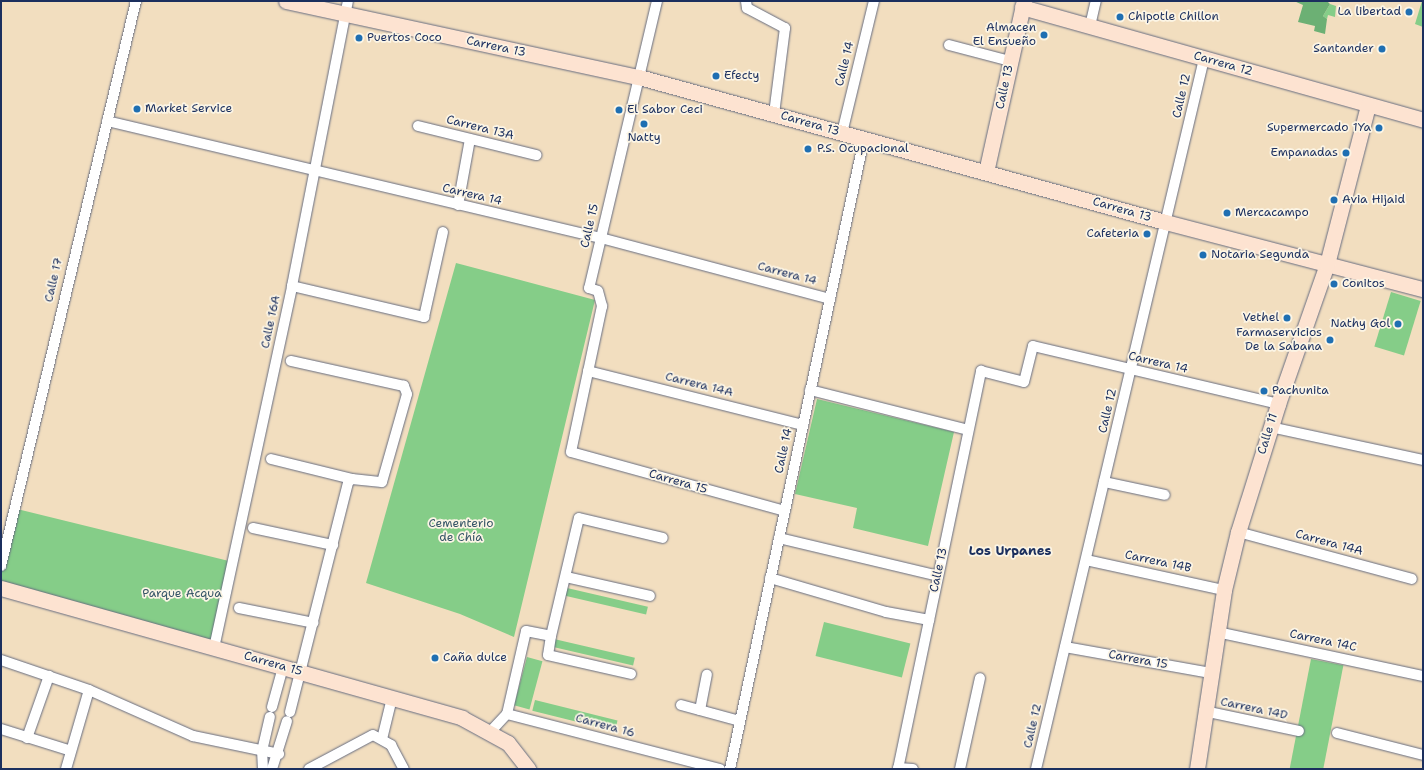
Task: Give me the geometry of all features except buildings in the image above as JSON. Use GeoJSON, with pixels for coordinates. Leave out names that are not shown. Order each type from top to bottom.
{"type":"FeatureCollection","features":[{"type":"Feature","properties":{"kind":"main road","name":"Carrera 13"},"geometry":{"type":"LineString","coordinates":[[286,1],[345,16],[639,77],[1165,222],[1423,288]]}},
{"type":"Feature","properties":{"kind":"main road","name":"Carrera 12"},"geometry":{"type":"LineString","coordinates":[[1023,4],[1090,26],[1423,120]]}},
{"type":"Feature","properties":{"kind":"main road","name":"Calle 13"},"geometry":{"type":"LineString","coordinates":[[986,172],[1023,4]]}},
{"type":"Feature","properties":{"kind":"main road","name":"Calle 11"},"geometry":{"type":"LineString","coordinates":[[1197,769],[1204,711],[1224,590],[1238,532],[1270,427],[1326,264],[1368,105]]}},
{"type":"Feature","properties":{"kind":"main road","name":"Carrera 15"},"geometry":{"type":"LineString","coordinates":[[1,588],[462,718],[491,731],[508,743],[528,769]]}},
{"type":"Feature","properties":{"kind":"street","name":"Calle 17"},"geometry":{"type":"LineString","coordinates":[[1,566],[136,1]]}},
{"type":"Feature","properties":{"kind":"street","name":"Calle 16A"},"geometry":{"type":"LineString","coordinates":[[214,648],[292,286],[348,1]]}},
{"type":"Feature","properties":{"kind":"street","name":"Calle 15"},"geometry":{"type":"LineString","coordinates":[[571,452],[602,306],[598,291],[589,288],[657,1]]}},
{"type":"Feature","properties":{"kind":"street"},"geometry":{"type":"LineString","coordinates":[[746,1],[747,8],[785,28],[774,114]]}},
{"type":"Feature","properties":{"kind":"street","name":"Calle 14"},"geometry":{"type":"LineString","coordinates":[[842,133],[874,1]]}},
{"type":"Feature","properties":{"kind":"street"},"geometry":{"type":"LineString","coordinates":[[1090,26],[1096,1]]}},
{"type":"Feature","properties":{"kind":"street"},"geometry":{"type":"LineString","coordinates":[[949,45],[1010,61]]}},
{"type":"Feature","properties":{"kind":"street","name":"Calle 12"},"geometry":{"type":"LineString","coordinates":[[1036,769],[1204,59]]}},
{"type":"Feature","properties":{"kind":"street","name":"Carrera 14"},"geometry":{"type":"LineString","coordinates":[[108,121],[315,172],[601,238],[830,299]]}},
{"type":"Feature","properties":{"kind":"street","name":"Carrera 13A"},"geometry":{"type":"LineString","coordinates":[[418,126],[536,155]]}},
{"type":"Feature","properties":{"kind":"street"},"geometry":{"type":"LineString","coordinates":[[458,205],[470,139]]}},
{"type":"Feature","properties":{"kind":"street","name":"Calle 14"},"geometry":{"type":"LineString","coordinates":[[730,769],[864,139]]}},
{"type":"Feature","properties":{"kind":"street"},"geometry":{"type":"LineString","coordinates":[[292,286],[424,317],[443,232]]}},
{"type":"Feature","properties":{"kind":"street","name":"Carrera 14"},"geometry":{"type":"LineString","coordinates":[[981,371],[1024,382],[1033,346],[1278,404]]}},
{"type":"Feature","properties":{"kind":"street"},"geometry":{"type":"LineString","coordinates":[[271,459],[352,479],[377,483],[385,477],[406,389],[291,361]]}},
{"type":"Feature","properties":{"kind":"street","name":"Carrera 14A"},"geometry":{"type":"LineString","coordinates":[[588,371],[803,425]]}},
{"type":"Feature","properties":{"kind":"street","name":"Calle 13"},"geometry":{"type":"LineString","coordinates":[[898,768],[981,371]]}},
{"type":"Feature","properties":{"kind":"street"},"geometry":{"type":"LineString","coordinates":[[810,390],[968,430]]}},
{"type":"Feature","properties":{"kind":"street"},"geometry":{"type":"LineString","coordinates":[[1270,427],[1423,460]]}},
{"type":"Feature","properties":{"kind":"street","name":"Carrera 15"},"geometry":{"type":"LineString","coordinates":[[571,452],[785,511]]}},
{"type":"Feature","properties":{"kind":"street"},"geometry":{"type":"LineString","coordinates":[[272,769],[279,754],[314,623],[348,482],[352,479]]}},
{"type":"Feature","properties":{"kind":"street"},"geometry":{"type":"LineString","coordinates":[[1104,482],[1165,495]]}},
{"type":"Feature","properties":{"kind":"street"},"geometry":{"type":"LineString","coordinates":[[631,674],[548,655],[551,636],[579,518],[662,538]]}},
{"type":"Feature","properties":{"kind":"street"},"geometry":{"type":"LineString","coordinates":[[253,528],[333,545]]}},
{"type":"Feature","properties":{"kind":"street","name":"Carrera 14A"},"geometry":{"type":"LineString","coordinates":[[1238,532],[1412,579]]}},
{"type":"Feature","properties":{"kind":"street"},"geometry":{"type":"LineString","coordinates":[[779,538],[938,576]]}},
{"type":"Feature","properties":{"kind":"street","name":"Carrera 14B"},"geometry":{"type":"LineString","coordinates":[[1086,560],[1224,590]]}},
{"type":"Feature","properties":{"kind":"street"},"geometry":{"type":"LineString","coordinates":[[566,577],[650,596]]}},
{"type":"Feature","properties":{"kind":"street"},"geometry":{"type":"LineString","coordinates":[[770,578],[886,612],[929,620]]}},
{"type":"Feature","properties":{"kind":"street"},"geometry":{"type":"LineString","coordinates":[[239,608],[314,623]]}},
{"type":"Feature","properties":{"kind":"street"},"geometry":{"type":"LineString","coordinates":[[491,731],[507,714],[526,631],[551,636]]}},
{"type":"Feature","properties":{"kind":"street","name":"Carrera 14C"},"geometry":{"type":"LineString","coordinates":[[1217,632],[1423,676]]}},
{"type":"Feature","properties":{"kind":"street","name":"Carrera 15"},"geometry":{"type":"LineString","coordinates":[[1065,647],[1211,673]]}},
{"type":"Feature","properties":{"kind":"street"},"geometry":{"type":"LineString","coordinates":[[1,660],[89,690],[193,736],[279,754]]}},
{"type":"Feature","properties":{"kind":"street"},"geometry":{"type":"LineString","coordinates":[[263,769],[262,751],[283,667]]}},
{"type":"Feature","properties":{"kind":"street"},"geometry":{"type":"LineString","coordinates":[[700,710],[707,675]]}},
{"type":"Feature","properties":{"kind":"street"},"geometry":{"type":"LineString","coordinates":[[27,738],[49,676]]}},
{"type":"Feature","properties":{"kind":"street"},"geometry":{"type":"LineString","coordinates":[[960,769],[980,678]]}},
{"type":"Feature","properties":{"kind":"street"},"geometry":{"type":"LineString","coordinates":[[66,769],[89,690]]}},
{"type":"Feature","properties":{"kind":"street"},"geometry":{"type":"LineString","coordinates":[[382,739],[392,698]]}},
{"type":"Feature","properties":{"kind":"street"},"geometry":{"type":"LineString","coordinates":[[681,705],[740,720]]}},
{"type":"Feature","properties":{"kind":"street","name":"Carrera 14D"},"geometry":{"type":"LineString","coordinates":[[1204,711],[1298,731]]}},
{"type":"Feature","properties":{"kind":"street","name":"Carrera 16"},"geometry":{"type":"LineString","coordinates":[[507,714],[720,769]]}},
{"type":"Feature","properties":{"kind":"street"},"geometry":{"type":"LineString","coordinates":[[1,729],[71,751]]}},
{"type":"Feature","properties":{"kind":"street"},"geometry":{"type":"LineString","coordinates":[[1337,734],[1423,755]]}},
{"type":"Feature","properties":{"kind":"street"},"geometry":{"type":"LineString","coordinates":[[309,769],[373,735],[391,745],[404,769]]}},
{"type":"Feature","properties":{"kind":"street"},"geometry":{"type":"LineString","coordinates":[[898,768],[913,769]]}},
{"type":"Feature","properties":{"kind":"green space"},"geometry":{"type":"Polygon","coordinates":[[[1294,1],[1327,1],[1330,4],[1323,16],[1327,19],[1325,34],[1314,31],[1315,26],[1298,22],[1303,5],[1294,1]]]}},
{"type":"Feature","properties":{"kind":"green space"},"geometry":{"type":"Polygon","coordinates":[[[1423,1],[1423,27],[1415,24],[1423,1]]]}},
{"type":"Feature","properties":{"kind":"green space"},"geometry":{"type":"Polygon","coordinates":[[[1330,4],[1336,6],[1335,17],[1328,15],[1327,19],[1323,16],[1330,4]]]}},
{"type":"Feature","properties":{"kind":"green space","name":"Cementerio de Chía"},"geometry":{"type":"Polygon","coordinates":[[[456,263],[595,300],[514,637],[460,614],[366,583],[456,263]]]}},
{"type":"Feature","properties":{"kind":"green space","name":"Nathy Gol"},"geometry":{"type":"Polygon","coordinates":[[[1391,292],[1421,301],[1404,356],[1374,347],[1391,292]]]}},
{"type":"Feature","properties":{"kind":"green space"},"geometry":{"type":"Polygon","coordinates":[[[817,399],[954,432],[928,546],[853,528],[857,508],[795,494],[817,399]]]}},
{"type":"Feature","properties":{"kind":"green space","name":"Parque Acqua"},"geometry":{"type":"Polygon","coordinates":[[[13,508],[233,562],[214,648],[1,588],[1,566],[13,508]]]}},
{"type":"Feature","properties":{"kind":"green space"},"geometry":{"type":"Polygon","coordinates":[[[567,588],[648,607],[646,614],[565,596],[567,588]]]}},
{"type":"Feature","properties":{"kind":"green space"},"geometry":{"type":"Polygon","coordinates":[[[824,622],[910,644],[902,677],[816,656],[824,622]]]}},
{"type":"Feature","properties":{"kind":"green space"},"geometry":{"type":"Polygon","coordinates":[[[554,639],[635,658],[633,665],[552,647],[554,639]]]}},
{"type":"Feature","properties":{"kind":"green space"},"geometry":{"type":"Polygon","coordinates":[[[527,657],[542,661],[530,709],[514,705],[527,657]]]}},
{"type":"Feature","properties":{"kind":"green space"},"geometry":{"type":"Polygon","coordinates":[[[1311,659],[1343,665],[1323,769],[1290,769],[1311,659]]]}},
{"type":"Feature","properties":{"kind":"green space"},"geometry":{"type":"Polygon","coordinates":[[[535,700],[617,721],[615,731],[532,711],[535,700]]]}},
{"type":"Feature","properties":{"kind":"place","name":"La libertad"},"geometry":{"type":"Point","coordinates":[1409,12]}},
{"type":"Feature","properties":{"kind":"place","name":"Chipotle Chillon"},"geometry":{"type":"Point","coordinates":[1120,17]}},
{"type":"Feature","properties":{"kind":"place","name":"Almacen El Ensueño"},"geometry":{"type":"Point","coordinates":[1044,35]}},
{"type":"Feature","properties":{"kind":"place","name":"Puertos Coco"},"geometry":{"type":"Point","coordinates":[359,38]}},
{"type":"Feature","properties":{"kind":"place","name":"Santander"},"geometry":{"type":"Point","coordinates":[1382,49]}},
{"type":"Feature","properties":{"kind":"place","name":"Efecty"},"geometry":{"type":"Point","coordinates":[716,76]}},
{"type":"Feature","properties":{"kind":"place","name":"Market Service"},"geometry":{"type":"Point","coordinates":[137,109]}},
{"type":"Feature","properties":{"kind":"place","name":"El Sabor Ceci"},"geometry":{"type":"Point","coordinates":[619,110]}},
{"type":"Feature","properties":{"kind":"place","name":"Natty"},"geometry":{"type":"Point","coordinates":[644,124]}},
{"type":"Feature","properties":{"kind":"place","name":"Supermercado 1Ya"},"geometry":{"type":"Point","coordinates":[1379,128]}},
{"type":"Feature","properties":{"kind":"place","name":"P.S. Ocupacional"},"geometry":{"type":"Point","coordinates":[808,149]}},
{"type":"Feature","properties":{"kind":"place","name":"Empanadas"},"geometry":{"type":"Point","coordinates":[1346,153]}},
{"type":"Feature","properties":{"kind":"place","name":"Avia Hijaid"},"geometry":{"type":"Point","coordinates":[1334,200]}},
{"type":"Feature","properties":{"kind":"place","name":"Mercacampo"},"geometry":{"type":"Point","coordinates":[1227,213]}},
{"type":"Feature","properties":{"kind":"place","name":"Cafeteria"},"geometry":{"type":"Point","coordinates":[1147,234]}},
{"type":"Feature","properties":{"kind":"place","name":"Notaria Segunda"},"geometry":{"type":"Point","coordinates":[1203,255]}},
{"type":"Feature","properties":{"kind":"place","name":"Conitos"},"geometry":{"type":"Point","coordinates":[1334,284]}},
{"type":"Feature","properties":{"kind":"place","name":"Vethel"},"geometry":{"type":"Point","coordinates":[1287,318]}},
{"type":"Feature","properties":{"kind":"place","name":"Nathy Gol"},"geometry":{"type":"Point","coordinates":[1398,324]}},
{"type":"Feature","properties":{"kind":"place","name":"Farmaservicios De la Sabana"},"geometry":{"type":"Point","coordinates":[1330,340]}},
{"type":"Feature","properties":{"kind":"place","name":"Pachunita"},"geometry":{"type":"Point","coordinates":[1264,391]}},
{"type":"Feature","properties":{"kind":"place","name":"Caña dulce"},"geometry":{"type":"Point","coordinates":[435,658]}},
{"type":"Feature","properties":{"kind":"district","name":"Los Urpanes"},"geometry":{"type":"Point","coordinates":[1010,551]}}]}
